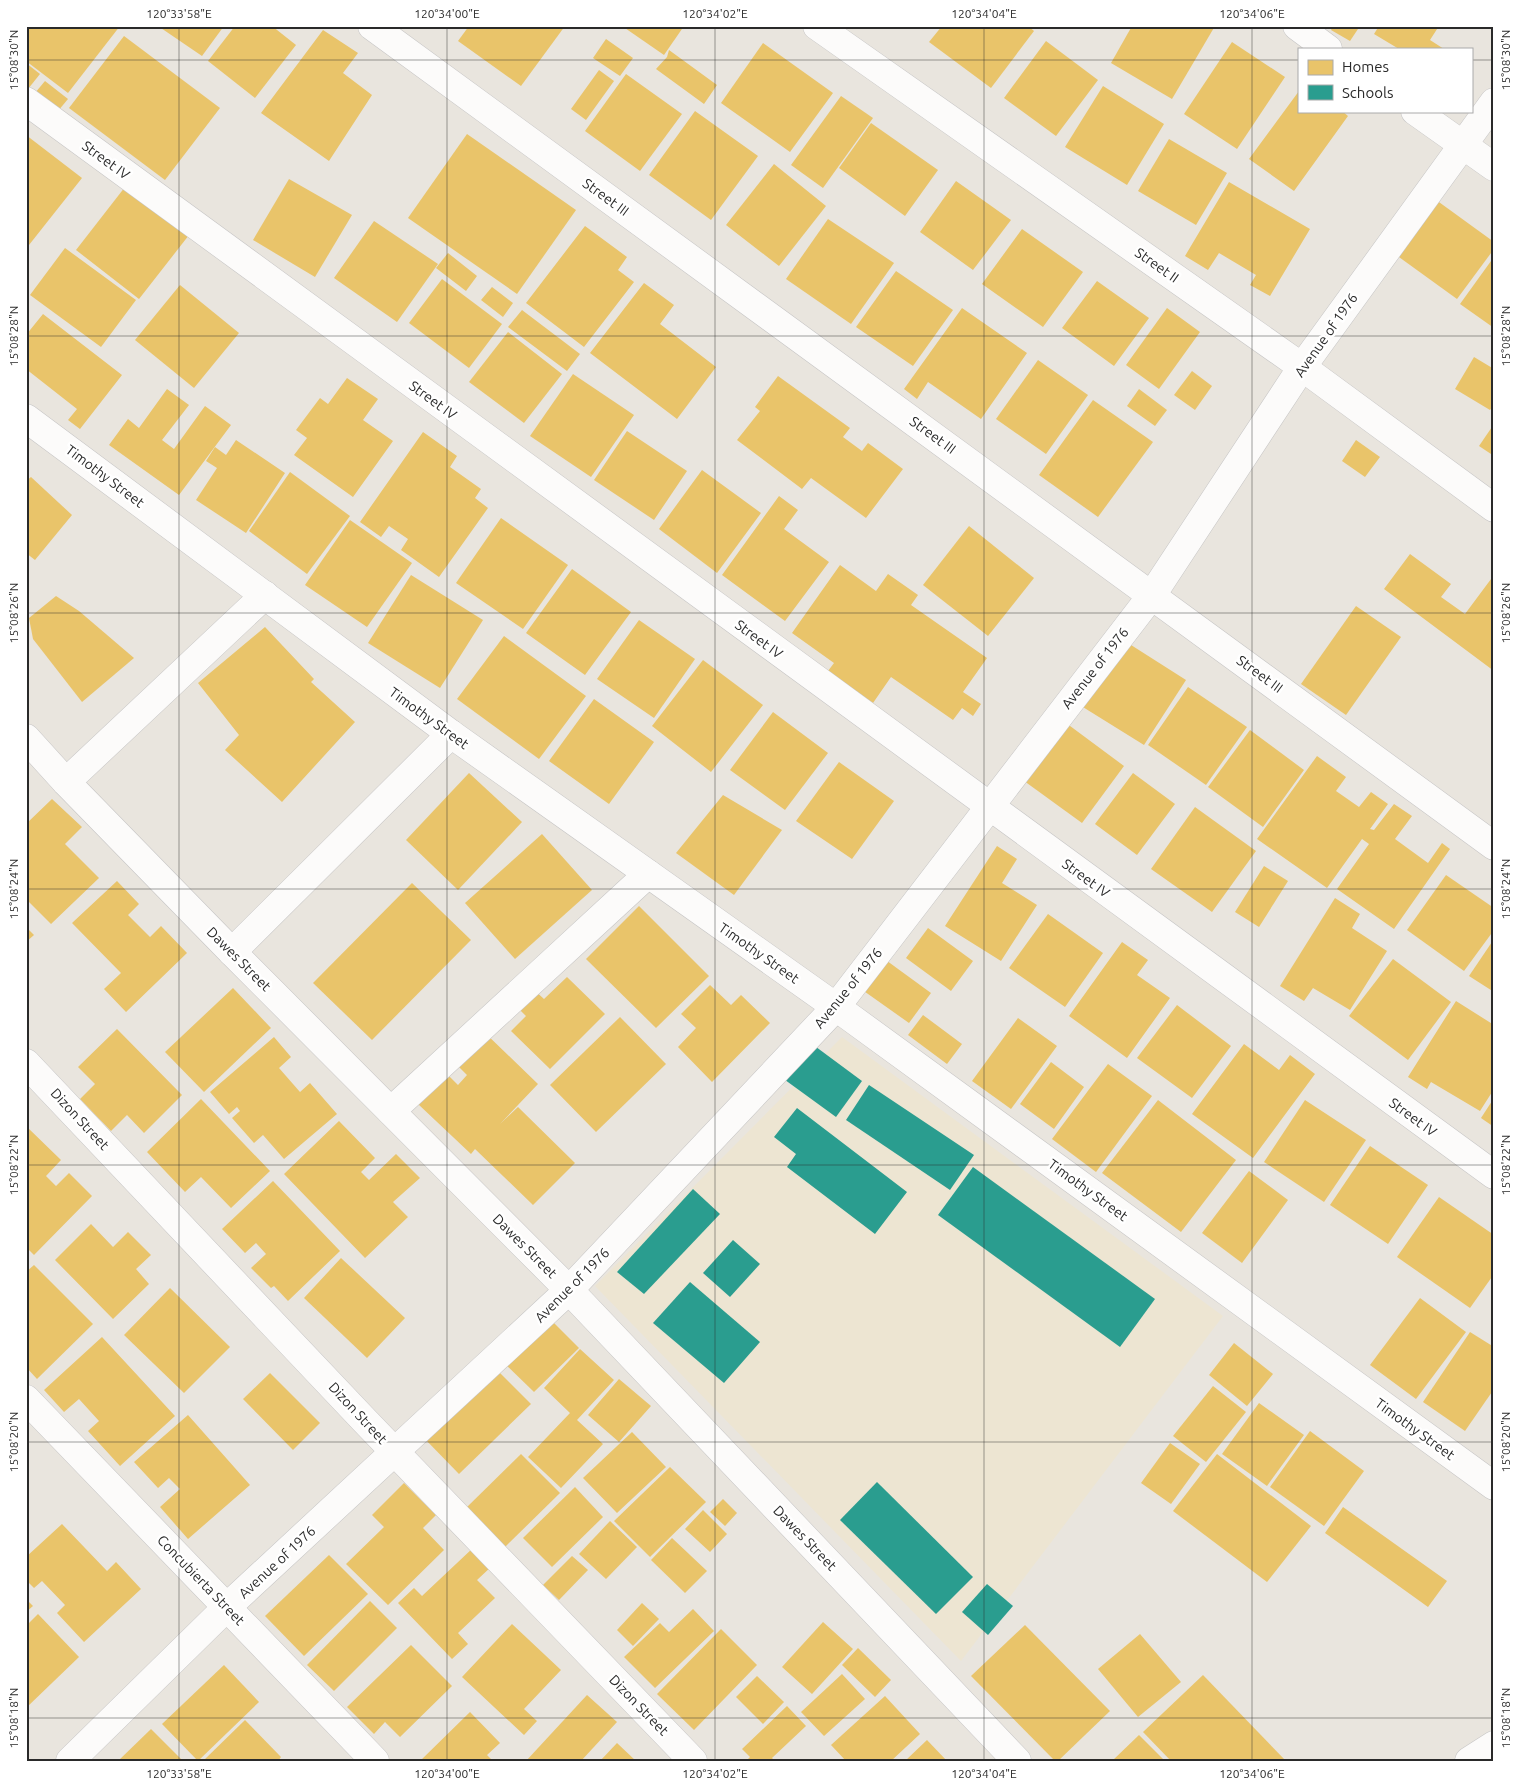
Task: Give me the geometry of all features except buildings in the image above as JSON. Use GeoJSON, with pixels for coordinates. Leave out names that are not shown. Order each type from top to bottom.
{"type":"FeatureCollection","features":[{"type":"Feature","properties":{"kind":"street","name":"Street III"},"geometry":{"type":"LineString","coordinates":[[372,26],[1494,846]]}},
{"type":"Feature","properties":{"kind":"street","name":"Street II"},"geometry":{"type":"LineString","coordinates":[[817,26],[1302,367],[1494,508]]}},
{"type":"Feature","properties":{"kind":"street"},"geometry":{"type":"LineString","coordinates":[[1297,26],[1327,48]]}},
{"type":"Feature","properties":{"kind":"street","name":"Street IV"},"geometry":{"type":"LineString","coordinates":[[26,101],[1494,1176]]}},
{"type":"Feature","properties":{"kind":"street","name":"Avenue of 1976"},"geometry":{"type":"LineString","coordinates":[[70,1761],[227,1607],[569,1290],[836,1007],[1152,595],[1302,367],[1494,102]]}},
{"type":"Feature","properties":{"kind":"street"},"geometry":{"type":"LineString","coordinates":[[1416,112],[1494,167]]}},
{"type":"Feature","properties":{"kind":"street","name":"Timothy Street"},"geometry":{"type":"LineString","coordinates":[[26,418],[450,734],[836,1007],[1494,1486]]}},
{"type":"Feature","properties":{"kind":"street"},"geometry":{"type":"LineString","coordinates":[[66,782],[264,595]]}},
{"type":"Feature","properties":{"kind":"street"},"geometry":{"type":"LineString","coordinates":[[232,952],[450,734]]}},
{"type":"Feature","properties":{"kind":"street","name":"Dawes Street"},"geometry":{"type":"LineString","coordinates":[[26,738],[66,782],[232,952],[569,1290],[1017,1761]]}},
{"type":"Feature","properties":{"kind":"street"},"geometry":{"type":"LineString","coordinates":[[391,1111],[648,874]]}},
{"type":"Feature","properties":{"kind":"street","name":"Dizon Street"},"geometry":{"type":"LineString","coordinates":[[26,1062],[395,1453],[693,1761]]}},
{"type":"Feature","properties":{"kind":"street","name":"Concubierta Street"},"geometry":{"type":"LineString","coordinates":[[26,1398],[375,1761]]}},
{"type":"Feature","properties":{"kind":"street"},"geometry":{"type":"LineString","coordinates":[[1469,1761],[1494,1745]]}},
{"type":"Feature","properties":{"kind":"shaded area"},"geometry":{"type":"Polygon","coordinates":[[[842,1037],[1223,1316],[961,1661],[595,1286],[842,1037]]]}}]}
